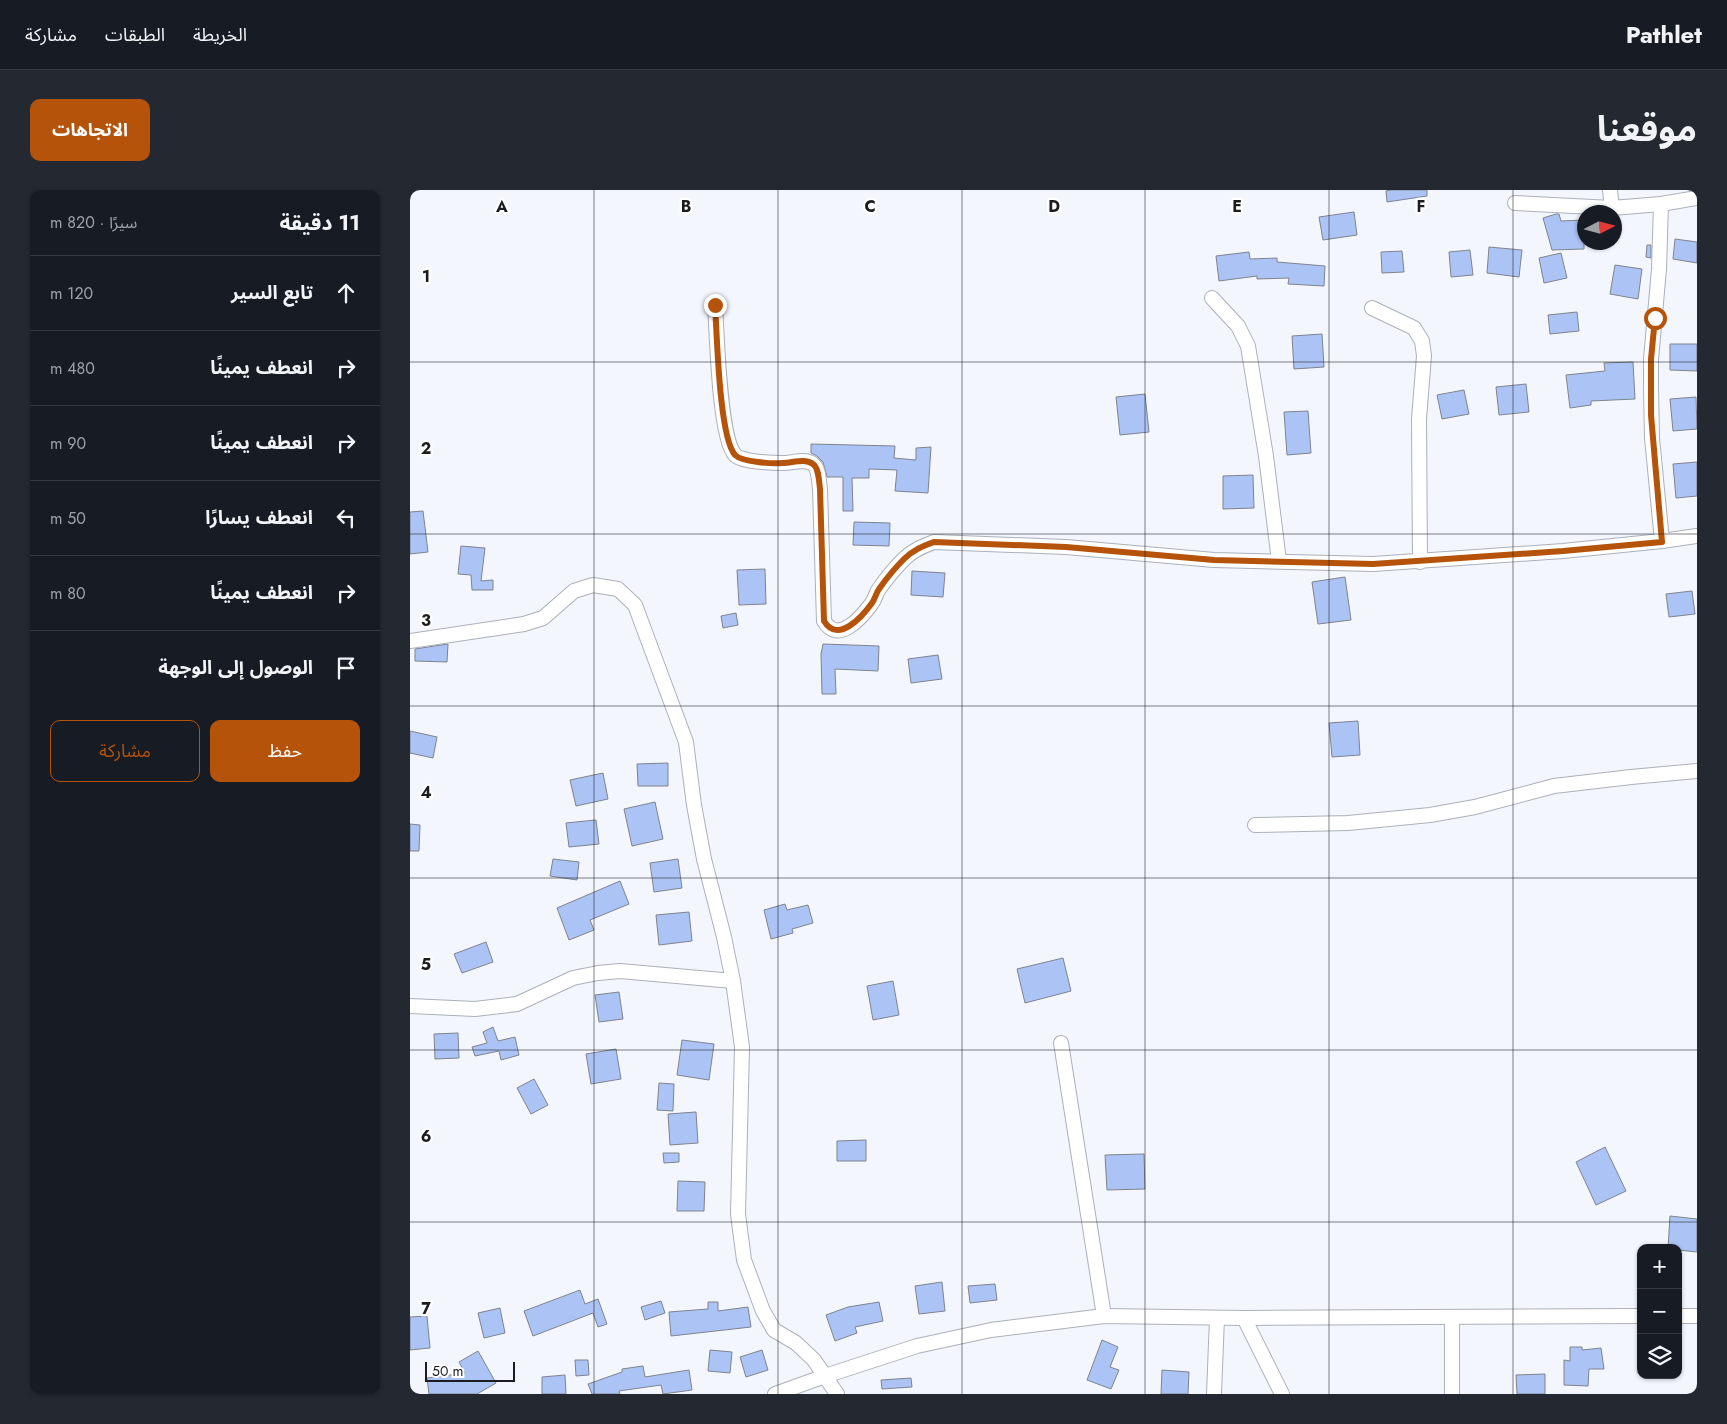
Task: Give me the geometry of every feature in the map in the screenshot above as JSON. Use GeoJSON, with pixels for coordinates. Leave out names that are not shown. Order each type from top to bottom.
{"type":"FeatureCollection","features":[{"type":"Feature","properties":{"kind":"street"},"geometry":{"type":"LineString","coordinates":[[1610,190],[1612,205]]}},
{"type":"Feature","properties":{"kind":"street"},"geometry":{"type":"LineString","coordinates":[[1622,207],[1661,204],[1697,198]]}},
{"type":"Feature","properties":{"kind":"street"},"geometry":{"type":"LineString","coordinates":[[1515,203],[1577,206]]}},
{"type":"Feature","properties":{"kind":"street"},"geometry":{"type":"LineString","coordinates":[[1661,204],[1659,269],[1650,388],[1652,438],[1662,542]]}},
{"type":"Feature","properties":{"kind":"street"},"geometry":{"type":"LineString","coordinates":[[1212,298],[1238,326],[1248,346],[1262,430],[1279,561]]}},
{"type":"Feature","properties":{"kind":"street"},"geometry":{"type":"LineString","coordinates":[[715,305],[723,407],[730,448],[737,457],[750,461],[784,464],[804,461],[813,464],[816,468],[820,489],[824,621],[828,628],[833,630],[853,625],[872,602],[878,590],[905,558],[919,547],[934,542],[1066,547],[1214,560],[1373,564],[1563,551],[1662,542],[1697,536]]}},
{"type":"Feature","properties":{"kind":"street"},"geometry":{"type":"LineString","coordinates":[[1372,308],[1414,328],[1422,341],[1424,356],[1419,419],[1420,562]]}},
{"type":"Feature","properties":{"kind":"street"},"geometry":{"type":"LineString","coordinates":[[410,641],[524,624],[543,618],[574,591],[593,585],[618,590],[635,605],[686,742],[694,805],[704,859],[724,937],[733,982],[742,1047],[738,1214],[744,1260],[763,1311],[774,1330],[796,1343],[814,1360],[837,1394]]}},
{"type":"Feature","properties":{"kind":"street"},"geometry":{"type":"LineString","coordinates":[[1255,825],[1348,823],[1430,815],[1475,807],[1554,786],[1697,771]]}},
{"type":"Feature","properties":{"kind":"street"},"geometry":{"type":"LineString","coordinates":[[410,1006],[475,1009],[517,1004],[573,978],[598,972],[620,971],[733,982]]}},
{"type":"Feature","properties":{"kind":"street"},"geometry":{"type":"LineString","coordinates":[[1061,1043],[1104,1316]]}},
{"type":"Feature","properties":{"kind":"street"},"geometry":{"type":"LineString","coordinates":[[775,1394],[917,1346],[991,1330],[1104,1316],[1217,1318],[1637,1316]]}},
{"type":"Feature","properties":{"kind":"street"},"geometry":{"type":"LineString","coordinates":[[1682,1316],[1697,1316]]}},
{"type":"Feature","properties":{"kind":"street"},"geometry":{"type":"LineString","coordinates":[[1452,1317],[1452,1394]]}},
{"type":"Feature","properties":{"kind":"street"},"geometry":{"type":"LineString","coordinates":[[1214,1394],[1217,1318]]}},
{"type":"Feature","properties":{"kind":"street"},"geometry":{"type":"LineString","coordinates":[[1244,1318],[1282,1394]]}},
{"type":"Feature","properties":{"kind":"building"},"geometry":{"type":"Polygon","coordinates":[[[1427,190],[1427,196],[1387,202],[1386,191],[1427,190]]]}},
{"type":"Feature","properties":{"kind":"building"},"geometry":{"type":"Polygon","coordinates":[[[1354,212],[1357,235],[1323,240],[1319,217],[1354,212]]]}},
{"type":"Feature","properties":{"kind":"building"},"geometry":{"type":"Polygon","coordinates":[[[1559,214],[1561,221],[1577,220],[1577,249],[1552,250],[1543,218],[1559,214]]]}},
{"type":"Feature","properties":{"kind":"building"},"geometry":{"type":"Polygon","coordinates":[[[1675,239],[1697,242],[1697,263],[1673,259],[1675,239]]]}},
{"type":"Feature","properties":{"kind":"building"},"geometry":{"type":"Polygon","coordinates":[[[1647,245],[1651,245],[1651,258],[1646,257],[1647,245]]]}},
{"type":"Feature","properties":{"kind":"building"},"geometry":{"type":"Polygon","coordinates":[[[1489,247],[1522,250],[1519,277],[1487,273],[1489,247]]]}},
{"type":"Feature","properties":{"kind":"building"},"geometry":{"type":"Polygon","coordinates":[[[1470,250],[1473,275],[1451,277],[1449,252],[1470,250]]]}},
{"type":"Feature","properties":{"kind":"building"},"geometry":{"type":"Polygon","coordinates":[[[1402,251],[1404,272],[1382,273],[1381,252],[1402,251]]]}},
{"type":"Feature","properties":{"kind":"building"},"geometry":{"type":"Polygon","coordinates":[[[1249,252],[1250,259],[1277,258],[1277,262],[1325,266],[1324,286],[1288,284],[1289,278],[1257,279],[1257,276],[1219,281],[1216,256],[1249,252]]]}},
{"type":"Feature","properties":{"kind":"building"},"geometry":{"type":"Polygon","coordinates":[[[1561,253],[1567,278],[1544,283],[1539,258],[1561,253]]]}},
{"type":"Feature","properties":{"kind":"building"},"geometry":{"type":"Polygon","coordinates":[[[1615,265],[1642,269],[1638,299],[1610,294],[1615,265]]]}},
{"type":"Feature","properties":{"kind":"building"},"geometry":{"type":"Polygon","coordinates":[[[1577,312],[1579,331],[1550,334],[1548,315],[1577,312]]]}},
{"type":"Feature","properties":{"kind":"building"},"geometry":{"type":"Polygon","coordinates":[[[1322,334],[1324,367],[1294,369],[1292,336],[1322,334]]]}},
{"type":"Feature","properties":{"kind":"building"},"geometry":{"type":"Polygon","coordinates":[[[1670,344],[1697,344],[1697,371],[1670,370],[1670,344]]]}},
{"type":"Feature","properties":{"kind":"building"},"geometry":{"type":"Polygon","coordinates":[[[1633,362],[1635,399],[1591,401],[1591,405],[1570,408],[1566,375],[1605,371],[1604,363],[1633,362]]]}},
{"type":"Feature","properties":{"kind":"building"},"geometry":{"type":"Polygon","coordinates":[[[1526,384],[1529,412],[1499,415],[1496,387],[1526,384]]]}},
{"type":"Feature","properties":{"kind":"building"},"geometry":{"type":"Polygon","coordinates":[[[1464,390],[1469,414],[1442,419],[1437,395],[1464,390]]]}},
{"type":"Feature","properties":{"kind":"building"},"geometry":{"type":"Polygon","coordinates":[[[1145,394],[1149,432],[1120,435],[1116,397],[1145,394]]]}},
{"type":"Feature","properties":{"kind":"building"},"geometry":{"type":"Polygon","coordinates":[[[1696,397],[1697,429],[1673,431],[1670,399],[1696,397]]]}},
{"type":"Feature","properties":{"kind":"building"},"geometry":{"type":"Polygon","coordinates":[[[1308,411],[1311,453],[1287,455],[1284,412],[1308,411]]]}},
{"type":"Feature","properties":{"kind":"building"},"geometry":{"type":"Polygon","coordinates":[[[811,444],[895,446],[894,458],[916,460],[916,448],[931,447],[928,493],[895,491],[897,470],[869,469],[869,478],[852,478],[853,511],[843,511],[843,477],[827,477],[823,462],[811,453],[811,444]]]}},
{"type":"Feature","properties":{"kind":"building"},"geometry":{"type":"Polygon","coordinates":[[[1697,462],[1697,496],[1676,498],[1673,464],[1697,462]]]}},
{"type":"Feature","properties":{"kind":"building"},"geometry":{"type":"Polygon","coordinates":[[[1253,475],[1254,508],[1223,509],[1223,476],[1253,475]]]}},
{"type":"Feature","properties":{"kind":"building"},"geometry":{"type":"Polygon","coordinates":[[[423,511],[428,552],[410,554],[410,512],[423,511]]]}},
{"type":"Feature","properties":{"kind":"building"},"geometry":{"type":"Polygon","coordinates":[[[854,522],[890,523],[889,546],[853,545],[854,522]]]}},
{"type":"Feature","properties":{"kind":"building"},"geometry":{"type":"Polygon","coordinates":[[[461,546],[485,548],[481,581],[493,580],[493,590],[472,590],[471,575],[458,574],[461,546]]]}},
{"type":"Feature","properties":{"kind":"building"},"geometry":{"type":"Polygon","coordinates":[[[765,569],[766,604],[739,605],[737,570],[765,569]]]}},
{"type":"Feature","properties":{"kind":"building"},"geometry":{"type":"Polygon","coordinates":[[[912,571],[945,573],[943,597],[911,595],[912,571]]]}},
{"type":"Feature","properties":{"kind":"building"},"geometry":{"type":"Polygon","coordinates":[[[1345,577],[1351,620],[1318,624],[1312,582],[1345,577]]]}},
{"type":"Feature","properties":{"kind":"building"},"geometry":{"type":"Polygon","coordinates":[[[1692,591],[1695,614],[1669,617],[1666,594],[1692,591]]]}},
{"type":"Feature","properties":{"kind":"building"},"geometry":{"type":"Polygon","coordinates":[[[736,613],[738,625],[723,628],[721,616],[736,613]]]}},
{"type":"Feature","properties":{"kind":"building"},"geometry":{"type":"Polygon","coordinates":[[[448,644],[447,662],[415,661],[415,649],[448,644]]]}},
{"type":"Feature","properties":{"kind":"building"},"geometry":{"type":"Polygon","coordinates":[[[823,644],[879,646],[878,671],[835,669],[836,694],[822,694],[821,654],[823,644]]]}},
{"type":"Feature","properties":{"kind":"building"},"geometry":{"type":"Polygon","coordinates":[[[938,655],[942,679],[911,683],[908,659],[938,655]]]}},
{"type":"Feature","properties":{"kind":"building"},"geometry":{"type":"Polygon","coordinates":[[[1358,721],[1360,755],[1332,757],[1329,723],[1358,721]]]}},
{"type":"Feature","properties":{"kind":"building"},"geometry":{"type":"Polygon","coordinates":[[[410,731],[437,737],[433,758],[410,753],[410,731]]]}},
{"type":"Feature","properties":{"kind":"building"},"geometry":{"type":"Polygon","coordinates":[[[668,763],[668,786],[638,786],[637,764],[668,763]]]}},
{"type":"Feature","properties":{"kind":"building"},"geometry":{"type":"Polygon","coordinates":[[[603,773],[608,799],[576,806],[570,780],[603,773]]]}},
{"type":"Feature","properties":{"kind":"building"},"geometry":{"type":"Polygon","coordinates":[[[655,802],[663,839],[632,846],[624,809],[655,802]]]}},
{"type":"Feature","properties":{"kind":"building"},"geometry":{"type":"Polygon","coordinates":[[[596,820],[599,844],[569,847],[566,823],[596,820]]]}},
{"type":"Feature","properties":{"kind":"building"},"geometry":{"type":"Polygon","coordinates":[[[410,824],[420,825],[419,851],[410,851],[410,824]]]}},
{"type":"Feature","properties":{"kind":"building"},"geometry":{"type":"Polygon","coordinates":[[[553,859],[579,862],[577,880],[550,876],[553,859]]]}},
{"type":"Feature","properties":{"kind":"building"},"geometry":{"type":"Polygon","coordinates":[[[678,859],[682,888],[654,892],[650,863],[678,859]]]}},
{"type":"Feature","properties":{"kind":"building"},"geometry":{"type":"Polygon","coordinates":[[[620,881],[629,904],[590,920],[594,930],[569,940],[557,908],[620,881]]]}},
{"type":"Feature","properties":{"kind":"building"},"geometry":{"type":"Polygon","coordinates":[[[785,904],[787,910],[808,905],[813,923],[792,929],[793,933],[771,939],[764,910],[785,904]]]}},
{"type":"Feature","properties":{"kind":"building"},"geometry":{"type":"Polygon","coordinates":[[[689,912],[692,941],[659,945],[656,915],[689,912]]]}},
{"type":"Feature","properties":{"kind":"building"},"geometry":{"type":"Polygon","coordinates":[[[486,942],[493,962],[462,973],[454,954],[486,942]]]}},
{"type":"Feature","properties":{"kind":"building"},"geometry":{"type":"Polygon","coordinates":[[[1063,958],[1071,991],[1025,1003],[1017,969],[1063,958]]]}},
{"type":"Feature","properties":{"kind":"building"},"geometry":{"type":"Polygon","coordinates":[[[893,981],[899,1015],[873,1020],[867,986],[893,981]]]}},
{"type":"Feature","properties":{"kind":"building"},"geometry":{"type":"Polygon","coordinates":[[[619,992],[623,1019],[599,1022],[595,995],[619,992]]]}},
{"type":"Feature","properties":{"kind":"building"},"geometry":{"type":"Polygon","coordinates":[[[493,1027],[498,1041],[515,1037],[519,1055],[501,1060],[499,1051],[475,1056],[472,1047],[487,1043],[483,1032],[493,1027]]]}},
{"type":"Feature","properties":{"kind":"building"},"geometry":{"type":"Polygon","coordinates":[[[458,1033],[459,1058],[435,1059],[434,1034],[458,1033]]]}},
{"type":"Feature","properties":{"kind":"building"},"geometry":{"type":"Polygon","coordinates":[[[682,1040],[714,1044],[709,1080],[677,1075],[682,1040]]]}},
{"type":"Feature","properties":{"kind":"building"},"geometry":{"type":"Polygon","coordinates":[[[616,1049],[621,1079],[591,1084],[586,1054],[616,1049]]]}},
{"type":"Feature","properties":{"kind":"building"},"geometry":{"type":"Polygon","coordinates":[[[534,1079],[548,1105],[531,1114],[517,1088],[534,1079]]]}},
{"type":"Feature","properties":{"kind":"building"},"geometry":{"type":"Polygon","coordinates":[[[659,1083],[674,1084],[673,1111],[657,1110],[659,1083]]]}},
{"type":"Feature","properties":{"kind":"building"},"geometry":{"type":"Polygon","coordinates":[[[696,1112],[698,1143],[670,1145],[668,1114],[696,1112]]]}},
{"type":"Feature","properties":{"kind":"building"},"geometry":{"type":"Polygon","coordinates":[[[866,1140],[866,1161],[837,1161],[837,1141],[866,1140]]]}},
{"type":"Feature","properties":{"kind":"building"},"geometry":{"type":"Polygon","coordinates":[[[1605,1147],[1626,1191],[1596,1205],[1576,1162],[1605,1147]]]}},
{"type":"Feature","properties":{"kind":"building"},"geometry":{"type":"Polygon","coordinates":[[[663,1153],[679,1153],[679,1162],[664,1163],[663,1153]]]}},
{"type":"Feature","properties":{"kind":"building"},"geometry":{"type":"Polygon","coordinates":[[[1144,1154],[1145,1189],[1107,1190],[1105,1155],[1144,1154]]]}},
{"type":"Feature","properties":{"kind":"building"},"geometry":{"type":"Polygon","coordinates":[[[678,1181],[705,1182],[704,1211],[677,1211],[678,1181]]]}},
{"type":"Feature","properties":{"kind":"building"},"geometry":{"type":"Polygon","coordinates":[[[1670,1216],[1697,1219],[1697,1252],[1682,1250],[1682,1244],[1668,1244],[1670,1216]]]}},
{"type":"Feature","properties":{"kind":"building"},"geometry":{"type":"Polygon","coordinates":[[[942,1282],[945,1311],[919,1314],[915,1286],[942,1282]]]}},
{"type":"Feature","properties":{"kind":"building"},"geometry":{"type":"Polygon","coordinates":[[[995,1284],[997,1300],[970,1303],[968,1286],[995,1284]]]}},
{"type":"Feature","properties":{"kind":"building"},"geometry":{"type":"Polygon","coordinates":[[[580,1290],[585,1304],[598,1299],[607,1324],[598,1327],[593,1313],[533,1336],[524,1311],[580,1290]]]}},
{"type":"Feature","properties":{"kind":"building"},"geometry":{"type":"Polygon","coordinates":[[[661,1301],[665,1313],[645,1320],[641,1307],[661,1301]]]}},
{"type":"Feature","properties":{"kind":"building"},"geometry":{"type":"Polygon","coordinates":[[[708,1302],[718,1302],[718,1311],[748,1307],[751,1327],[671,1336],[669,1312],[708,1309],[708,1302]]]}},
{"type":"Feature","properties":{"kind":"building"},"geometry":{"type":"Polygon","coordinates":[[[879,1302],[883,1321],[855,1327],[857,1333],[835,1341],[826,1315],[848,1307],[879,1302]]]}},
{"type":"Feature","properties":{"kind":"building"},"geometry":{"type":"Polygon","coordinates":[[[500,1308],[505,1333],[484,1338],[478,1313],[500,1308]]]}},
{"type":"Feature","properties":{"kind":"building"},"geometry":{"type":"Polygon","coordinates":[[[427,1316],[430,1348],[410,1350],[410,1317],[427,1316]]]}},
{"type":"Feature","properties":{"kind":"building"},"geometry":{"type":"Polygon","coordinates":[[[1102,1340],[1118,1347],[1110,1367],[1119,1370],[1111,1389],[1087,1380],[1102,1340]]]}},
{"type":"Feature","properties":{"kind":"building"},"geometry":{"type":"Polygon","coordinates":[[[1570,1347],[1582,1347],[1582,1350],[1601,1348],[1604,1369],[1589,1369],[1588,1386],[1564,1385],[1564,1360],[1570,1361],[1570,1347]]]}},
{"type":"Feature","properties":{"kind":"building"},"geometry":{"type":"Polygon","coordinates":[[[710,1350],[732,1352],[730,1373],[708,1371],[710,1350]]]}},
{"type":"Feature","properties":{"kind":"building"},"geometry":{"type":"Polygon","coordinates":[[[762,1350],[768,1370],[746,1377],[740,1357],[762,1350]]]}},
{"type":"Feature","properties":{"kind":"building"},"geometry":{"type":"Polygon","coordinates":[[[478,1351],[496,1383],[477,1394],[429,1394],[427,1378],[465,1373],[459,1362],[478,1351]]]}},
{"type":"Feature","properties":{"kind":"building"},"geometry":{"type":"Polygon","coordinates":[[[575,1360],[588,1360],[589,1375],[576,1376],[575,1360]]]}},
{"type":"Feature","properties":{"kind":"building"},"geometry":{"type":"Polygon","coordinates":[[[643,1366],[645,1377],[689,1370],[692,1390],[663,1394],[661,1385],[619,1391],[620,1394],[592,1394],[588,1384],[622,1372],[622,1369],[643,1366]]]}},
{"type":"Feature","properties":{"kind":"building"},"geometry":{"type":"Polygon","coordinates":[[[1162,1370],[1189,1372],[1188,1394],[1161,1394],[1162,1370]]]}},
{"type":"Feature","properties":{"kind":"building"},"geometry":{"type":"Polygon","coordinates":[[[1545,1374],[1545,1394],[1517,1394],[1516,1375],[1545,1374]]]}},
{"type":"Feature","properties":{"kind":"building"},"geometry":{"type":"Polygon","coordinates":[[[565,1375],[566,1394],[542,1394],[542,1377],[565,1375]]]}},
{"type":"Feature","properties":{"kind":"building"},"geometry":{"type":"Polygon","coordinates":[[[911,1378],[912,1387],[882,1389],[881,1380],[911,1378]]]}},
{"type":"Feature","properties":{"kind":"route"},"geometry":{"type":"LineString","coordinates":[[715,305],[723,407],[730,448],[737,457],[750,461],[784,464],[804,461],[813,464],[816,468],[820,489],[824,621],[828,628],[833,630],[853,625],[872,602],[878,590],[905,558],[919,547],[934,542],[1066,547],[1214,560],[1373,564],[1420,562],[1662,542],[1652,438],[1650,388],[1655,318]]}}]}
